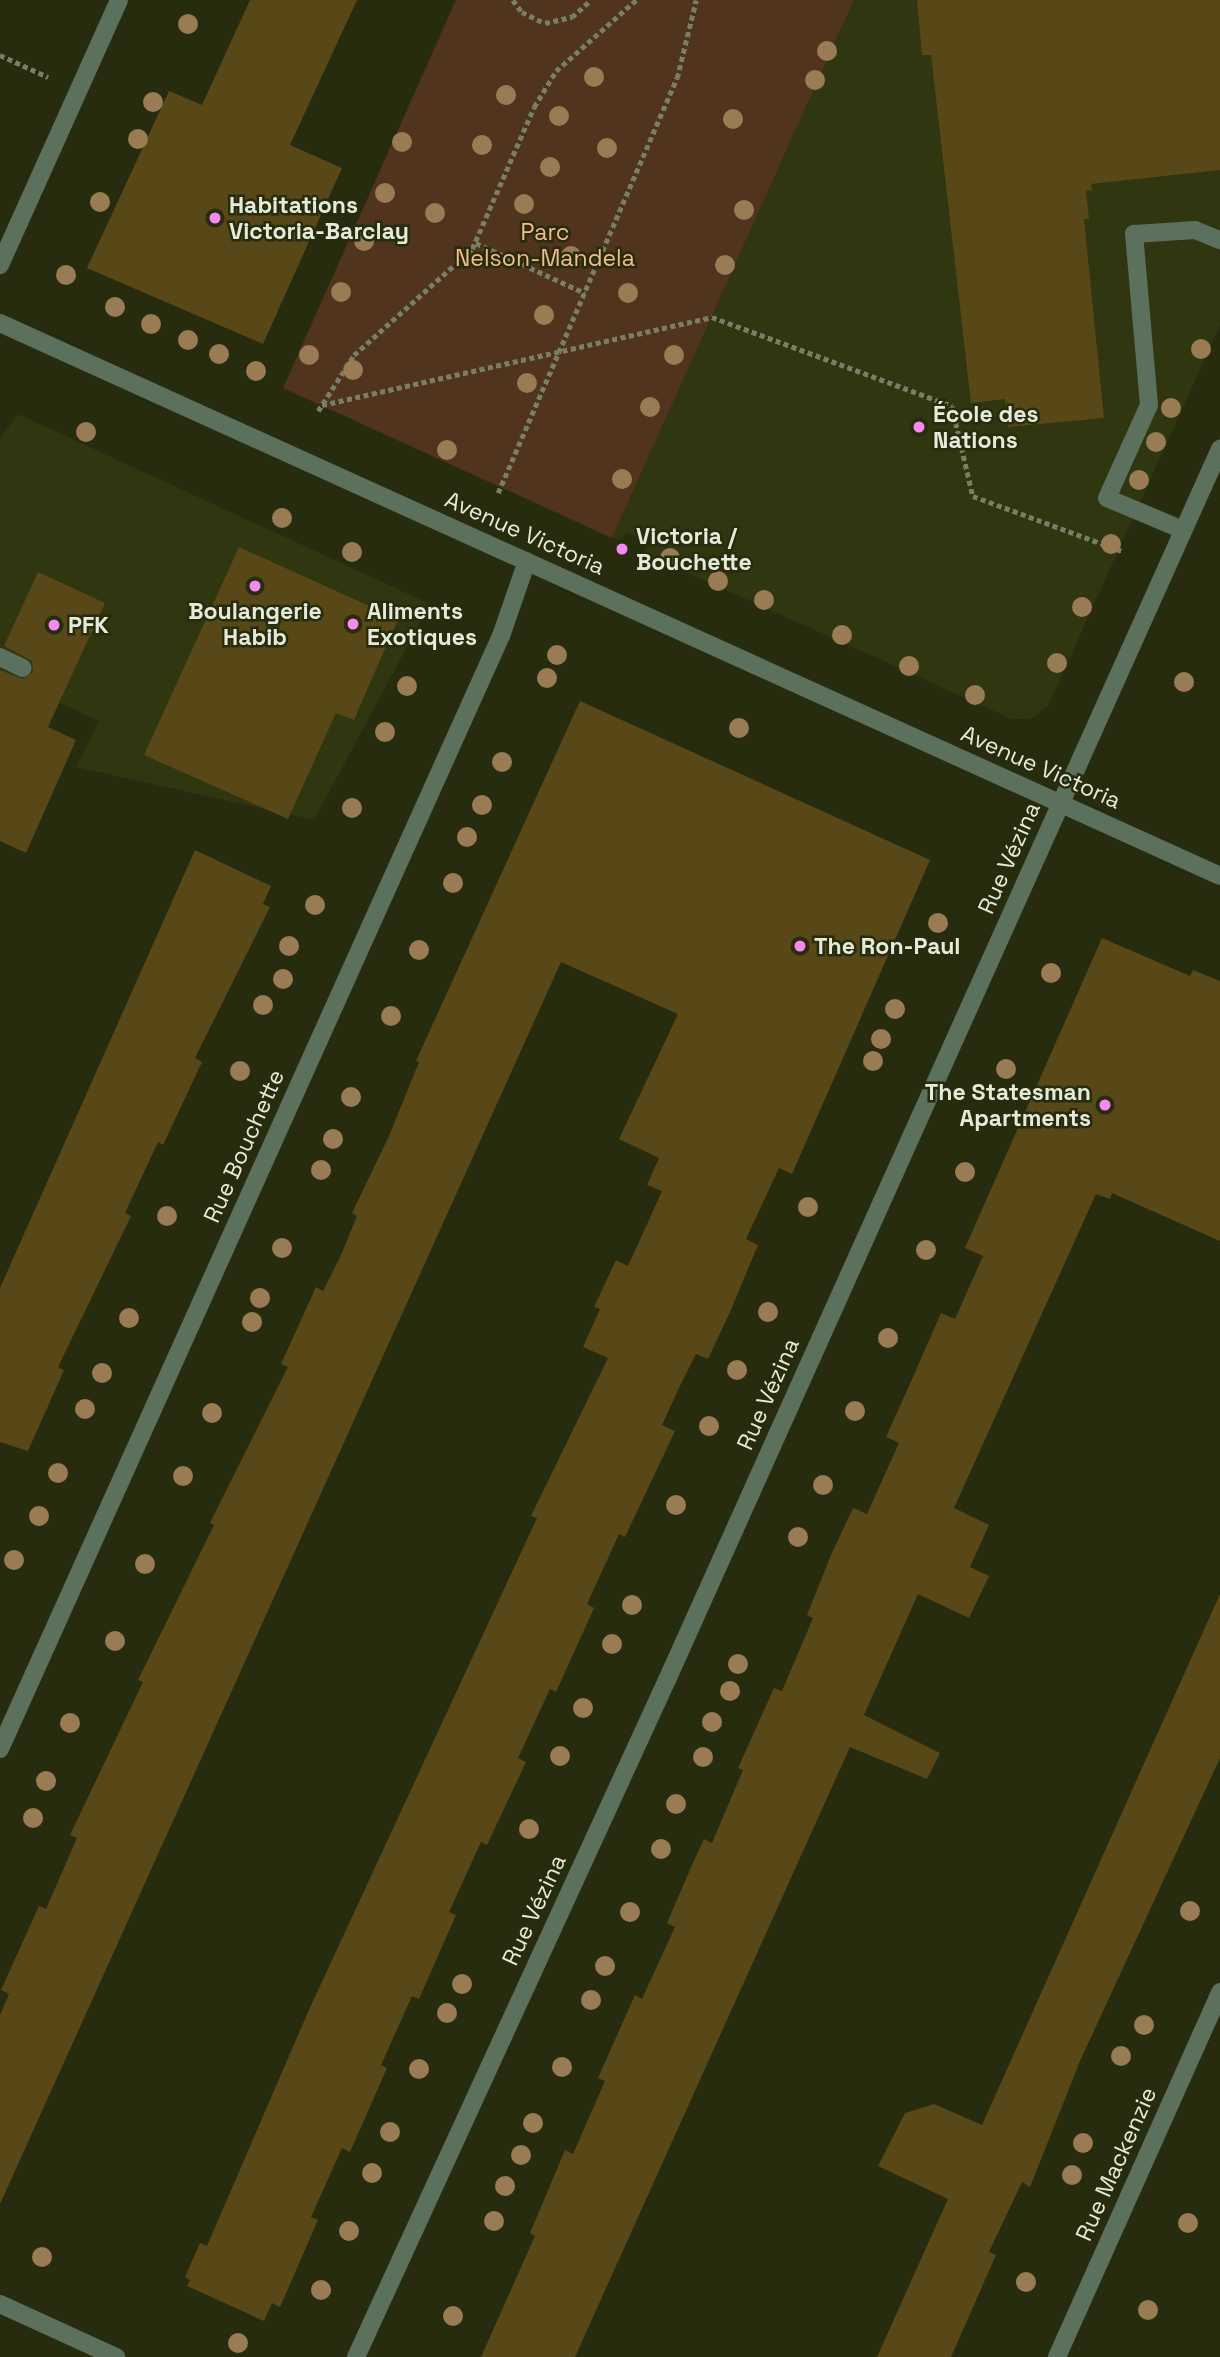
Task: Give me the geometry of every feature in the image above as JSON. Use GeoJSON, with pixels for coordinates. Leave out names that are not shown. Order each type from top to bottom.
{"type":"FeatureCollection","features":[{"type":"Feature","properties":{"kind":"street"},"geometry":{"type":"LineString","coordinates":[[0,265],[119,0]]}},
{"type":"Feature","properties":{"kind":"street"},"geometry":{"type":"LineString","coordinates":[[1183,530],[1107,498],[1149,405],[1134,234],[1195,230],[1220,240]]}},
{"type":"Feature","properties":{"kind":"street","name":"Avenue Victoria"},"geometry":{"type":"LineString","coordinates":[[0,323],[1220,876]]}},
{"type":"Feature","properties":{"kind":"street","name":"Rue Vézina"},"geometry":{"type":"LineString","coordinates":[[356,2357],[661,1692],[1220,449]]}},
{"type":"Feature","properties":{"kind":"street","name":"Rue Bouchette"},"geometry":{"type":"LineString","coordinates":[[0,1749],[501,636],[527,561]]}},
{"type":"Feature","properties":{"kind":"street"},"geometry":{"type":"LineString","coordinates":[[0,657],[23,668]]}},
{"type":"Feature","properties":{"kind":"street","name":"Rue Mackenzie"},"geometry":{"type":"LineString","coordinates":[[1057,2357],[1220,1992]]}},
{"type":"Feature","properties":{"kind":"street"},"geometry":{"type":"LineString","coordinates":[[0,2304],[116,2357]]}},
{"type":"Feature","properties":{"kind":"path"},"geometry":{"type":"LineString","coordinates":[[513,0],[522,12],[545,23],[572,17],[591,0]]}},
{"type":"Feature","properties":{"kind":"path"},"geometry":{"type":"LineString","coordinates":[[318,411],[354,355],[476,243],[534,107],[556,71],[636,0]]}},
{"type":"Feature","properties":{"kind":"path"},"geometry":{"type":"LineString","coordinates":[[498,493],[677,78],[696,0]]}},
{"type":"Feature","properties":{"kind":"path"},"geometry":{"type":"LineString","coordinates":[[0,55],[48,77]]}},
{"type":"Feature","properties":{"kind":"path"},"geometry":{"type":"LineString","coordinates":[[476,243],[585,293]]}},
{"type":"Feature","properties":{"kind":"path"},"geometry":{"type":"LineString","coordinates":[[322,405],[712,317],[952,406],[974,496],[1122,551]]}},
{"type":"Feature","properties":{"kind":"shaded area","name":"École des Nations"},"geometry":{"type":"Polygon","coordinates":[[[854,0],[1220,0],[1220,325],[1048,706],[1031,719],[1012,719],[644,553],[648,542],[626,532],[621,542],[612,538],[854,0]]]}},
{"type":"Feature","properties":{"kind":"shaded area"},"geometry":{"type":"Polygon","coordinates":[[[18,414],[430,604],[314,820],[76,767],[99,721],[0,675],[0,439],[18,414]]]}},
{"type":"Feature","properties":{"kind":"green space","name":"Parc Nelson-Mandela"},"geometry":{"type":"Polygon","coordinates":[[[456,0],[854,0],[612,538],[283,388],[456,0]]]}},
{"type":"Feature","properties":{"kind":"building","name":"Habitations Victoria-Barclay"},"geometry":{"type":"Polygon","coordinates":[[[250,0],[357,0],[290,145],[342,168],[263,344],[87,268],[169,91],[202,105],[250,0]]]}},
{"type":"Feature","properties":{"kind":"building"},"geometry":{"type":"Polygon","coordinates":[[[917,0],[1220,0],[1220,170],[1091,184],[1092,190],[1086,191],[1089,219],[1084,219],[1104,418],[1008,427],[1005,399],[971,403],[931,55],[922,55],[917,0]]]}},
{"type":"Feature","properties":{"kind":"building"},"geometry":{"type":"Polygon","coordinates":[[[239,547],[398,619],[354,720],[336,713],[288,819],[144,755],[239,547]]]}},
{"type":"Feature","properties":{"kind":"building"},"geometry":{"type":"Polygon","coordinates":[[[38,572],[105,603],[48,727],[76,740],[26,853],[0,841],[0,670],[23,679],[33,672],[32,661],[4,646],[38,572]]]}},
{"type":"Feature","properties":{"kind":"building"},"geometry":{"type":"Polygon","coordinates":[[[580,701],[930,860],[792,1174],[779,1168],[746,1239],[758,1245],[730,1312],[708,1359],[696,1354],[678,1390],[662,1425],[675,1431],[625,1537],[619,1534],[587,1604],[594,1608],[556,1692],[550,1689],[518,1758],[526,1762],[487,1845],[481,1842],[449,1912],[456,1915],[419,1999],[412,1996],[381,2065],[387,2068],[350,2152],[342,2148],[311,2217],[318,2220],[280,2307],[272,2303],[264,2321],[187,2286],[190,2280],[185,2277],[200,2243],[207,2246],[308,2012],[537,1518],[531,1516],[608,1358],[583,1347],[600,1309],[594,1307],[616,1260],[628,1266],[662,1191],[647,1185],[659,1158],[619,1139],[678,1014],[561,962],[0,2204],[0,2015],[9,1994],[1,1990],[39,1906],[46,1909],[77,1838],[70,1835],[143,1682],[138,1680],[214,1525],[210,1523],[288,1367],[281,1364],[316,1287],[323,1291],[341,1255],[357,1216],[352,1213],[389,1136],[419,1062],[416,1061],[580,701]]]}},
{"type":"Feature","properties":{"kind":"building"},"geometry":{"type":"Polygon","coordinates":[[[195,850],[271,886],[263,904],[270,907],[195,1058],[202,1062],[163,1145],[158,1142],[125,1213],[131,1216],[58,1367],[64,1370],[28,1451],[0,1442],[0,1288],[195,850]]]}},
{"type":"Feature","properties":{"kind":"building"},"geometry":{"type":"Polygon","coordinates":[[[1102,938],[1190,976],[1193,970],[1220,981],[1220,1241],[1112,1193],[1110,1199],[1096,1194],[954,1508],[989,1525],[970,1567],[989,1576],[969,1618],[918,1594],[864,1715],[940,1753],[927,1779],[850,1747],[575,2357],[481,2357],[535,2236],[530,2233],[565,2150],[573,2154],[605,2081],[598,2078],[635,1995],[642,1999],[675,1927],[667,1923],[692,1865],[704,1839],[712,1843],[743,1770],[738,1768],[774,1688],[782,1691],[813,1618],[807,1615],[831,1555],[853,1508],[867,1514],[899,1443],[886,1437],[941,1313],[955,1319],[983,1256],[965,1248],[1102,938]]]}},
{"type":"Feature","properties":{"kind":"building"},"geometry":{"type":"Polygon","coordinates":[[[1220,1594],[1220,1758],[1080,2061],[1030,2187],[1022,2182],[989,2252],[996,2255],[951,2357],[877,2357],[948,2199],[878,2166],[905,2113],[934,2104],[982,2125],[1220,1594]]]}},
{"type":"Feature","properties":{"kind":"place","name":"Habitations Victoria-Barclay"},"geometry":{"type":"Point","coordinates":[215,218]}},
{"type":"Feature","properties":{"kind":"place","name":"École des Nations"},"geometry":{"type":"Point","coordinates":[919,427]}},
{"type":"Feature","properties":{"kind":"place","name":"Victoria / Bouchette"},"geometry":{"type":"Point","coordinates":[622,549]}},
{"type":"Feature","properties":{"kind":"place","name":"Boulangerie Habib"},"geometry":{"type":"Point","coordinates":[255,586]}},
{"type":"Feature","properties":{"kind":"place","name":"Aliments Exotiques"},"geometry":{"type":"Point","coordinates":[353,624]}},
{"type":"Feature","properties":{"kind":"place","name":"PFK"},"geometry":{"type":"Point","coordinates":[54,625]}},
{"type":"Feature","properties":{"kind":"place","name":"The Ron-Paul"},"geometry":{"type":"Point","coordinates":[800,946]}},
{"type":"Feature","properties":{"kind":"place","name":"The Statesman Apartments"},"geometry":{"type":"Point","coordinates":[1105,1105]}}]}
